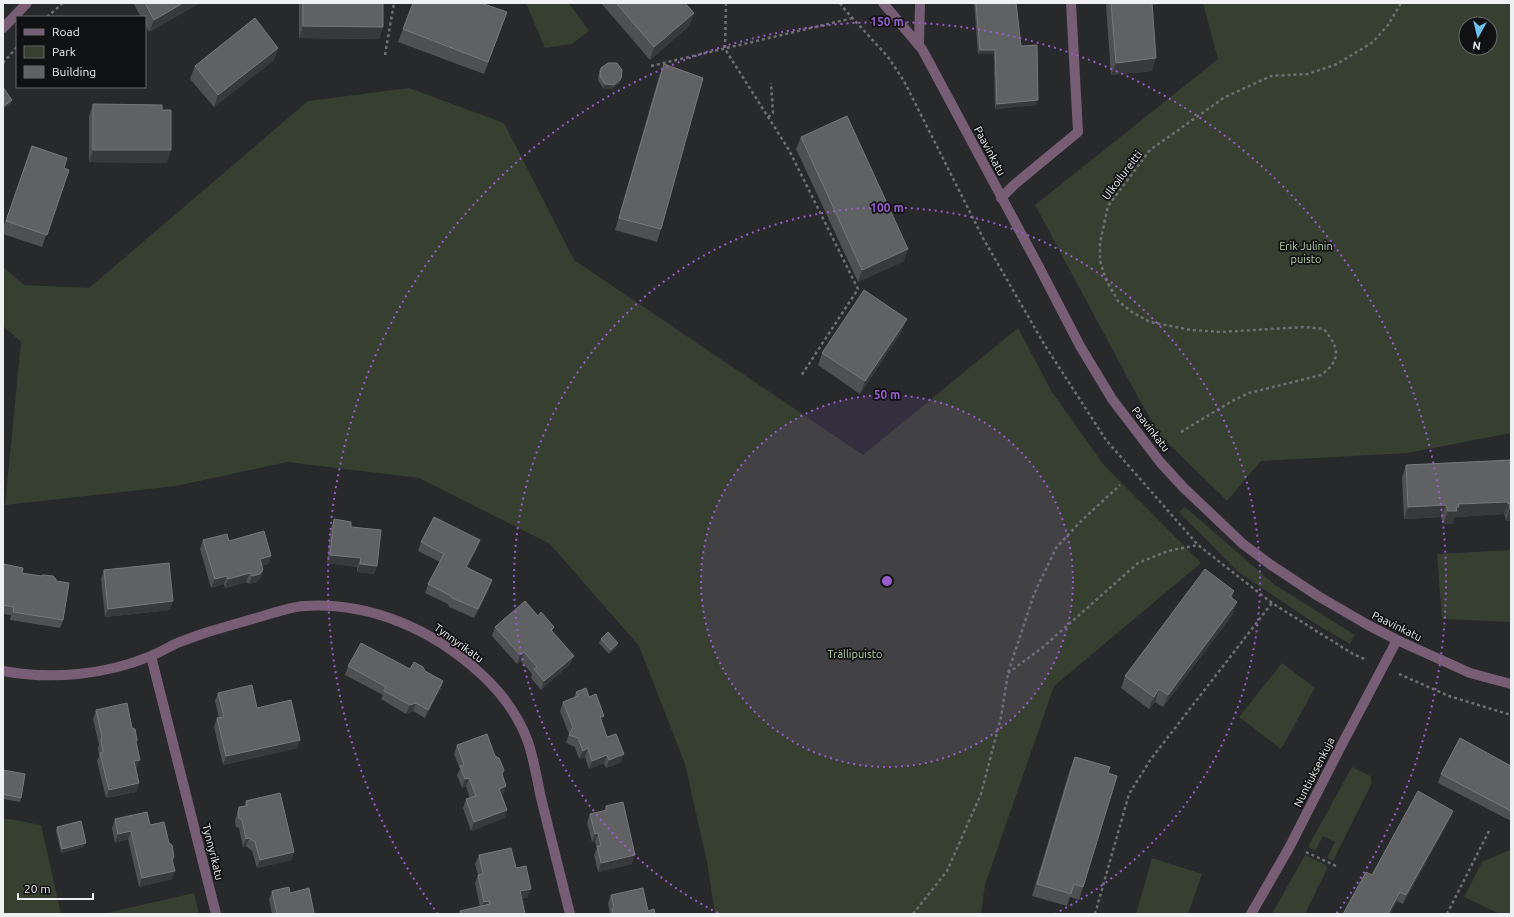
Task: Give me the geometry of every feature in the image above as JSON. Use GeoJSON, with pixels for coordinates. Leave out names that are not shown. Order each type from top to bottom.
{"type":"FeatureCollection","features":[{"type":"Feature","properties":{"kind":"street"},"geometry":{"type":"LineString","coordinates":[[3,28],[28,3]]}},
{"type":"Feature","properties":{"kind":"street","name":"Paavinkatu"},"geometry":{"type":"LineString","coordinates":[[883,3],[918,43],[1080,346],[1112,400],[1160,462],[1183,487],[1243,544],[1271,565],[1340,609],[1397,640],[1470,672],[1511,684]]}},
{"type":"Feature","properties":{"kind":"street"},"geometry":{"type":"LineString","coordinates":[[918,43],[920,3]]}},
{"type":"Feature","properties":{"kind":"street"},"geometry":{"type":"LineString","coordinates":[[1001,198],[1014,185],[1078,132],[1071,3]]}},
{"type":"Feature","properties":{"kind":"street","name":"Tynnyrikatu"},"geometry":{"type":"LineString","coordinates":[[3,671],[46,674],[89,674],[151,656],[177,644],[214,631],[302,606],[346,607],[373,613],[398,621],[424,632],[448,647],[472,666],[492,684],[512,707],[528,741],[570,914]]}},
{"type":"Feature","properties":{"kind":"street","name":"Nuntiuksenkuja"},"geometry":{"type":"LineString","coordinates":[[1251,914],[1289,848],[1397,640]]}},
{"type":"Feature","properties":{"kind":"street","name":"Tynnyrikatu"},"geometry":{"type":"LineString","coordinates":[[151,656],[216,914]]}},
{"type":"Feature","properties":{"kind":"path"},"geometry":{"type":"LineString","coordinates":[[48,16],[63,3]]}},
{"type":"Feature","properties":{"kind":"path"},"geometry":{"type":"LineString","coordinates":[[385,56],[394,3]]}},
{"type":"Feature","properties":{"kind":"path"},"geometry":{"type":"LineString","coordinates":[[726,3],[725,49],[789,150],[858,290],[802,376]]}},
{"type":"Feature","properties":{"kind":"path","name":"Ulkoilureitti"},"geometry":{"type":"LineString","coordinates":[[1181,432],[1232,401],[1249,393],[1321,375],[1331,368],[1335,362],[1336,345],[1324,329],[1304,326],[1221,332],[1191,330],[1150,322],[1132,312],[1118,301],[1106,280],[1100,261],[1100,243],[1108,206],[1150,150],[1225,97],[1271,76],[1308,74],[1338,64],[1373,42],[1388,25],[1401,3]]}},
{"type":"Feature","properties":{"kind":"path"},"geometry":{"type":"LineString","coordinates":[[651,66],[853,18]]}},
{"type":"Feature","properties":{"kind":"path"},"geometry":{"type":"LineString","coordinates":[[3,63],[16,48]]}},
{"type":"Feature","properties":{"kind":"path"},"geometry":{"type":"LineString","coordinates":[[768,117],[773,113],[771,83]]}},
{"type":"Feature","properties":{"kind":"path"},"geometry":{"type":"LineString","coordinates":[[912,914],[947,871],[981,794],[1001,717],[1008,674],[1034,594],[1056,548],[1080,522],[1120,485]]}},
{"type":"Feature","properties":{"kind":"path"},"geometry":{"type":"LineString","coordinates":[[1008,674],[1043,647],[1138,563],[1168,551],[1198,544]]}},
{"type":"Feature","properties":{"kind":"path"},"geometry":{"type":"LineString","coordinates":[[1096,914],[1129,794],[1151,759],[1272,603]]}},
{"type":"Feature","properties":{"kind":"path"},"geometry":{"type":"LineString","coordinates":[[1447,914],[1490,828]]}},
{"type":"Feature","properties":{"kind":"path"},"geometry":{"type":"LineString","coordinates":[[1300,849],[1336,866]]}},
{"type":"Feature","properties":{"kind":"green space"},"geometry":{"type":"Polygon","coordinates":[[[526,3],[569,3],[589,31],[572,44],[545,48],[526,3]]]}},
{"type":"Feature","properties":{"kind":"green space","name":"Erik Julinin puisto"},"geometry":{"type":"Polygon","coordinates":[[[1203,3],[1511,3],[1511,433],[1407,453],[1261,461],[1227,501],[1160,435],[1140,401],[1035,205],[1218,59],[1203,3]]]}},
{"type":"Feature","properties":{"kind":"green space","name":"Trällipuisto"},"geometry":{"type":"Polygon","coordinates":[[[409,88],[504,123],[574,260],[863,455],[1018,328],[1052,392],[1103,464],[1201,563],[1054,686],[985,885],[981,914],[715,914],[707,862],[685,764],[639,646],[550,544],[419,478],[287,462],[176,486],[5,505],[21,342],[3,326],[3,267],[24,285],[89,288],[308,101],[409,88]]]}},
{"type":"Feature","properties":{"kind":"green space"},"geometry":{"type":"Polygon","coordinates":[[[1185,507],[1275,585],[1355,635],[1350,644],[1311,621],[1237,571],[1179,512],[1185,507]]]}},
{"type":"Feature","properties":{"kind":"green space"},"geometry":{"type":"Polygon","coordinates":[[[1511,550],[1511,622],[1442,619],[1437,554],[1511,550]]]}},
{"type":"Feature","properties":{"kind":"green space"},"geometry":{"type":"Polygon","coordinates":[[[1282,663],[1315,688],[1281,749],[1239,717],[1282,663]]]}},
{"type":"Feature","properties":{"kind":"green space"},"geometry":{"type":"Polygon","coordinates":[[[1352,767],[1370,776],[1372,783],[1333,861],[1327,858],[1335,842],[1323,836],[1315,851],[1308,847],[1352,767]]]}},
{"type":"Feature","properties":{"kind":"green space"},"geometry":{"type":"Polygon","coordinates":[[[3,818],[41,825],[61,914],[3,914],[3,818]]]}},
{"type":"Feature","properties":{"kind":"green space"},"geometry":{"type":"Polygon","coordinates":[[[1510,850],[1511,914],[1500,914],[1464,897],[1482,862],[1510,850]]]}},
{"type":"Feature","properties":{"kind":"green space"},"geometry":{"type":"Polygon","coordinates":[[[1305,855],[1326,865],[1327,869],[1305,914],[1272,914],[1305,855]]]}},
{"type":"Feature","properties":{"kind":"green space"},"geometry":{"type":"Polygon","coordinates":[[[1152,858],[1202,874],[1188,914],[1136,914],[1152,858]]]}},
{"type":"Feature","properties":{"kind":"green space"},"geometry":{"type":"Polygon","coordinates":[[[194,893],[199,914],[102,914],[194,893]]]}},
{"type":"Feature","properties":{"kind":"building"},"geometry":{"type":"Polygon","coordinates":[[[145,3],[183,3],[154,20],[145,3]]]}},
{"type":"Feature","properties":{"kind":"building"},"geometry":{"type":"Polygon","coordinates":[[[303,3],[383,3],[383,27],[303,26],[303,3]]]}},
{"type":"Feature","properties":{"kind":"building"},"geometry":{"type":"Polygon","coordinates":[[[413,3],[481,3],[507,12],[488,62],[403,29],[413,3]]]}},
{"type":"Feature","properties":{"kind":"building"},"geometry":{"type":"Polygon","coordinates":[[[616,3],[685,3],[694,13],[654,47],[616,3]]]}},
{"type":"Feature","properties":{"kind":"building"},"geometry":{"type":"Polygon","coordinates":[[[976,3],[1016,3],[1021,46],[1037,45],[1038,100],[997,104],[995,50],[980,50],[976,3]]]}},
{"type":"Feature","properties":{"kind":"building"},"geometry":{"type":"Polygon","coordinates":[[[1111,3],[1152,3],[1156,58],[1116,63],[1111,3]]]}},
{"type":"Feature","properties":{"kind":"building"},"geometry":{"type":"Polygon","coordinates":[[[255,18],[278,48],[218,95],[195,66],[255,18]]]}},
{"type":"Feature","properties":{"kind":"building"},"geometry":{"type":"Polygon","coordinates":[[[608,63],[617,63],[622,70],[621,79],[614,85],[605,84],[600,76],[601,68],[608,63]]]}},
{"type":"Feature","properties":{"kind":"building"},"geometry":{"type":"Polygon","coordinates":[[[664,64],[703,78],[661,229],[619,218],[664,64]]]}},
{"type":"Feature","properties":{"kind":"building"},"geometry":{"type":"Polygon","coordinates":[[[3,87],[12,100],[3,107],[3,87]]]}},
{"type":"Feature","properties":{"kind":"building"},"geometry":{"type":"Polygon","coordinates":[[[93,104],[162,105],[162,110],[171,110],[171,150],[93,150],[93,104]]]}},
{"type":"Feature","properties":{"kind":"building"},"geometry":{"type":"Polygon","coordinates":[[[847,116],[908,249],[862,270],[801,137],[847,116]]]}},
{"type":"Feature","properties":{"kind":"building"},"geometry":{"type":"Polygon","coordinates":[[[32,146],[67,158],[64,168],[69,170],[47,235],[6,221],[32,146]]]}},
{"type":"Feature","properties":{"kind":"building"},"geometry":{"type":"Polygon","coordinates":[[[864,290],[907,319],[865,381],[822,353],[864,290]]]}},
{"type":"Feature","properties":{"kind":"building"},"geometry":{"type":"Polygon","coordinates":[[[1511,460],[1511,508],[1510,503],[1508,504],[1508,502],[1458,504],[1459,507],[1456,507],[1457,511],[1448,511],[1446,505],[1408,507],[1406,465],[1511,460]]]}},
{"type":"Feature","properties":{"kind":"building"},"geometry":{"type":"Polygon","coordinates":[[[434,517],[480,540],[466,567],[492,580],[478,609],[452,598],[451,596],[428,584],[444,554],[421,542],[434,517]]]}},
{"type":"Feature","properties":{"kind":"building"},"geometry":{"type":"Polygon","coordinates":[[[334,519],[351,522],[351,527],[381,530],[377,566],[360,564],[361,558],[330,555],[334,519]]]}},
{"type":"Feature","properties":{"kind":"building"},"geometry":{"type":"Polygon","coordinates":[[[264,531],[271,556],[260,559],[263,570],[260,574],[252,576],[250,573],[228,579],[227,576],[215,579],[203,540],[227,534],[229,541],[264,531]]]}},
{"type":"Feature","properties":{"kind":"building"},"geometry":{"type":"Polygon","coordinates":[[[169,563],[173,601],[108,609],[104,570],[169,563]]]}},
{"type":"Feature","properties":{"kind":"building"},"geometry":{"type":"Polygon","coordinates":[[[3,564],[23,568],[22,573],[53,576],[56,581],[69,583],[63,620],[13,612],[14,607],[3,605],[3,564]]]}},
{"type":"Feature","properties":{"kind":"building"},"geometry":{"type":"Polygon","coordinates":[[[1205,569],[1234,591],[1230,596],[1237,602],[1168,695],[1159,689],[1154,697],[1125,676],[1205,569]]]}},
{"type":"Feature","properties":{"kind":"building"},"geometry":{"type":"Polygon","coordinates":[[[525,601],[538,616],[541,612],[554,627],[551,630],[574,656],[544,681],[534,669],[537,667],[524,652],[520,655],[495,627],[525,601]]]}},
{"type":"Feature","properties":{"kind":"building"},"geometry":{"type":"Polygon","coordinates":[[[608,632],[618,643],[611,650],[601,639],[608,632]]]}},
{"type":"Feature","properties":{"kind":"building"},"geometry":{"type":"Polygon","coordinates":[[[361,643],[410,669],[414,662],[423,667],[425,671],[443,681],[428,710],[416,703],[410,705],[384,691],[386,687],[348,666],[361,643]]]}},
{"type":"Feature","properties":{"kind":"building"},"geometry":{"type":"Polygon","coordinates":[[[252,685],[257,708],[291,700],[300,740],[226,756],[217,718],[224,717],[218,693],[252,685]]]}},
{"type":"Feature","properties":{"kind":"building"},"geometry":{"type":"Polygon","coordinates":[[[586,688],[589,697],[596,694],[604,716],[600,717],[607,737],[616,734],[624,754],[609,760],[607,755],[592,761],[588,748],[583,751],[578,738],[569,735],[573,727],[563,702],[578,696],[576,692],[586,688]]]}},
{"type":"Feature","properties":{"kind":"building"},"geometry":{"type":"Polygon","coordinates":[[[127,703],[132,728],[135,729],[140,760],[134,761],[139,783],[109,790],[100,753],[103,752],[102,737],[96,710],[127,703]]]}},
{"type":"Feature","properties":{"kind":"building"},"geometry":{"type":"Polygon","coordinates":[[[487,734],[495,756],[499,758],[504,770],[502,774],[506,786],[499,789],[507,810],[474,822],[466,799],[476,796],[469,778],[465,779],[460,766],[464,765],[457,745],[487,734]]]}},
{"type":"Feature","properties":{"kind":"building"},"geometry":{"type":"Polygon","coordinates":[[[1460,738],[1511,766],[1511,811],[1441,774],[1460,738]]]}},
{"type":"Feature","properties":{"kind":"building"},"geometry":{"type":"Polygon","coordinates":[[[1075,757],[1110,767],[1108,773],[1117,776],[1083,887],[1074,884],[1071,894],[1037,884],[1075,757]]]}},
{"type":"Feature","properties":{"kind":"building"},"geometry":{"type":"Polygon","coordinates":[[[3,770],[25,774],[21,798],[3,794],[3,770]]]}},
{"type":"Feature","properties":{"kind":"building"},"geometry":{"type":"Polygon","coordinates":[[[1418,791],[1453,811],[1406,895],[1400,892],[1388,914],[1343,914],[1366,872],[1372,875],[1418,791]]]}},
{"type":"Feature","properties":{"kind":"building"},"geometry":{"type":"Polygon","coordinates":[[[280,793],[294,852],[260,860],[255,842],[249,838],[246,839],[242,820],[239,818],[239,807],[247,806],[246,801],[280,793]]]}},
{"type":"Feature","properties":{"kind":"building"},"geometry":{"type":"Polygon","coordinates":[[[623,802],[635,855],[601,863],[597,846],[601,846],[598,833],[595,834],[590,814],[607,810],[606,806],[623,802]]]}},
{"type":"Feature","properties":{"kind":"building"},"geometry":{"type":"Polygon","coordinates":[[[147,812],[150,825],[164,822],[169,843],[172,845],[174,857],[172,859],[175,871],[142,878],[131,831],[118,834],[115,819],[147,812]]]}},
{"type":"Feature","properties":{"kind":"building"},"geometry":{"type":"Polygon","coordinates":[[[81,821],[86,843],[62,849],[57,827],[81,821]]]}},
{"type":"Feature","properties":{"kind":"building"},"geometry":{"type":"Polygon","coordinates":[[[511,848],[516,868],[526,866],[531,889],[520,891],[525,914],[461,914],[460,911],[490,904],[489,901],[484,902],[478,875],[483,874],[479,855],[511,848]]]}},
{"type":"Feature","properties":{"kind":"building"},"geometry":{"type":"Polygon","coordinates":[[[289,887],[290,893],[309,888],[314,913],[277,914],[272,891],[289,887]]]}},
{"type":"Feature","properties":{"kind":"building"},"geometry":{"type":"Polygon","coordinates":[[[643,888],[648,911],[654,909],[655,914],[613,914],[612,909],[614,907],[611,895],[643,888]]]}}]}
